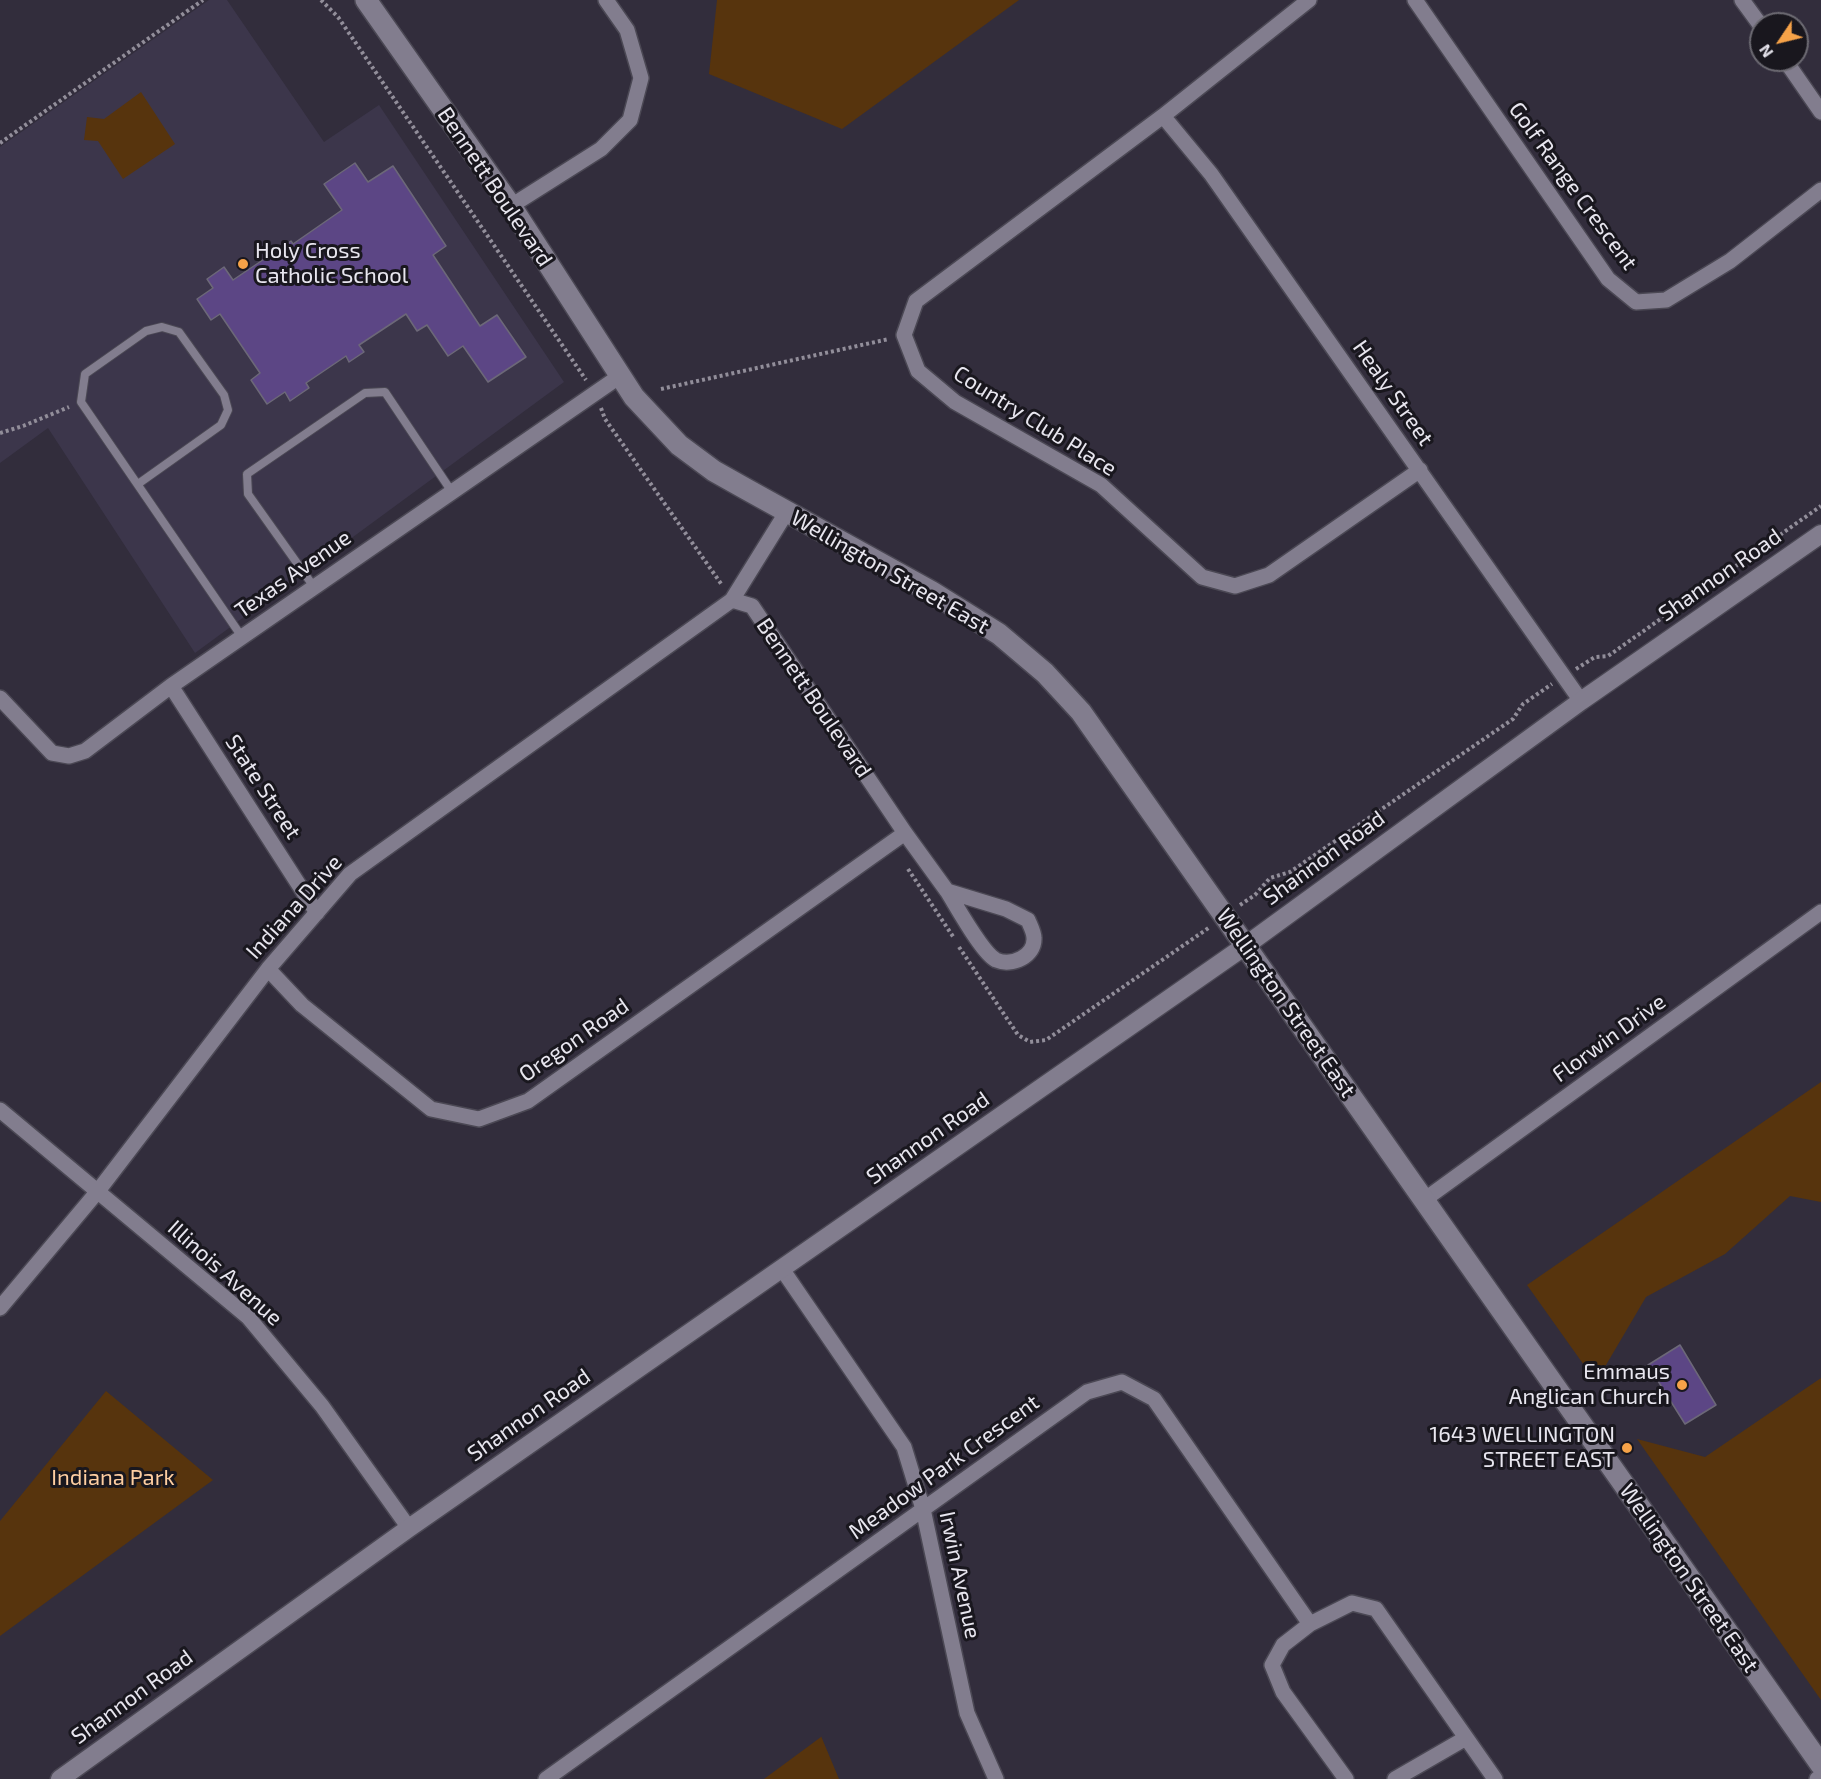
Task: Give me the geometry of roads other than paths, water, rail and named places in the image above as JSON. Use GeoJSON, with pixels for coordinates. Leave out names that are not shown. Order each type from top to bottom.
{"type":"FeatureCollection","features":[{"type":"Feature","properties":{"kind":"main road","name":"Bennett Boulevard"},"geometry":{"type":"LineString","coordinates":[[366,0],[511,206],[620,376]]}},
{"type":"Feature","properties":{"kind":"main road","name":"Wellington Street East"},"geometry":{"type":"LineString","coordinates":[[620,376],[634,398],[679,445],[714,471],[932,592],[999,634],[1046,673],[1081,712],[1821,1765]]}},
{"type":"Feature","properties":{"kind":"street"},"geometry":{"type":"LineString","coordinates":[[511,206],[601,149],[630,120],[641,78],[627,30],[606,0]]}},
{"type":"Feature","properties":{"kind":"street"},"geometry":{"type":"LineString","coordinates":[[1162,116],[1309,0]]}},
{"type":"Feature","properties":{"kind":"street","name":"Golf Range Crescent"},"geometry":{"type":"LineString","coordinates":[[1415,0],[1608,279],[1636,302],[1666,300],[1730,261],[1821,190]]}},
{"type":"Feature","properties":{"kind":"street"},"geometry":{"type":"LineString","coordinates":[[1793,72],[1821,112]]}},
{"type":"Feature","properties":{"kind":"street","name":"Country Club Place"},"geometry":{"type":"LineString","coordinates":[[1162,116],[916,301],[904,335],[918,372],[955,402],[1101,485],[1202,577],[1235,586],[1269,575],[1420,470]]}},
{"type":"Feature","properties":{"kind":"street","name":"Healy Street"},"geometry":{"type":"LineString","coordinates":[[1162,116],[1210,174],[1581,701]]}},
{"type":"Feature","properties":{"kind":"street","name":"Texas Avenue"},"geometry":{"type":"LineString","coordinates":[[0,698],[52,753],[69,756],[86,752],[171,686],[620,376]]}},
{"type":"Feature","properties":{"kind":"street"},"geometry":{"type":"LineString","coordinates":[[732,600],[786,513]]}},
{"type":"Feature","properties":{"kind":"street","name":"Shannon Road"},"geometry":{"type":"LineString","coordinates":[[60,1779],[409,1528],[1245,946],[1581,701],[1821,534]]}},
{"type":"Feature","properties":{"kind":"street","name":"Bennett Boulevard"},"geometry":{"type":"LineString","coordinates":[[732,600],[752,606],[986,951],[996,960],[1010,962],[1022,959],[1032,948],[1035,937],[1028,920],[1006,909],[946,891]]}},
{"type":"Feature","properties":{"kind":"street","name":"Indiana Drive"},"geometry":{"type":"LineString","coordinates":[[0,1308],[98,1191],[268,969],[350,874],[732,600]]}},
{"type":"Feature","properties":{"kind":"street","name":"State Street"},"geometry":{"type":"LineString","coordinates":[[171,686],[317,913]]}},
{"type":"Feature","properties":{"kind":"street","name":"Oregon Road"},"geometry":{"type":"LineString","coordinates":[[268,969],[302,1005],[431,1109],[479,1119],[528,1101],[905,833]]}},
{"type":"Feature","properties":{"kind":"street","name":"Florwin Drive"},"geometry":{"type":"LineString","coordinates":[[1424,1200],[1821,912]]}},
{"type":"Feature","properties":{"kind":"street","name":"Illinois Avenue"},"geometry":{"type":"LineString","coordinates":[[0,1110],[248,1317],[322,1406],[409,1528]]}},
{"type":"Feature","properties":{"kind":"street","name":"Irwin Avenue"},"geometry":{"type":"LineString","coordinates":[[782,1269],[904,1447],[923,1509],[967,1713],[996,1779]]}},
{"type":"Feature","properties":{"kind":"street","name":"Meadow Park Crescent"},"geometry":{"type":"LineString","coordinates":[[546,1779],[1087,1392],[1122,1382],[1154,1399],[1310,1624]]}},
{"type":"Feature","properties":{"kind":"street"},"geometry":{"type":"LineString","coordinates":[[1346,1779],[1283,1692],[1272,1665],[1283,1645],[1310,1624],[1352,1604],[1376,1609],[1495,1779]]}},
{"type":"Feature","properties":{"kind":"street"},"geometry":{"type":"LineString","coordinates":[[1395,1779],[1466,1738]]}},
{"type":"Feature","properties":{"kind":"street"},"geometry":{"type":"LineString","coordinates":[[1817,1779],[1821,1776]]}},
{"type":"Feature","properties":{"kind":"lane"},"geometry":{"type":"LineString","coordinates":[[138,484],[221,425],[228,410],[225,395],[179,332],[162,327],[147,331],[85,374],[81,402],[242,637]]}},
{"type":"Feature","properties":{"kind":"lane"},"geometry":{"type":"LineString","coordinates":[[314,587],[248,494],[247,474],[365,393],[384,392],[452,492]]}},
{"type":"Feature","properties":{"kind":"place","name":"Holy Cross Catholic School"},"geometry":{"type":"Point","coordinates":[243,264]}},
{"type":"Feature","properties":{"kind":"place","name":"Emmaus Anglican Church"},"geometry":{"type":"Point","coordinates":[1682,1385]}},
{"type":"Feature","properties":{"kind":"place","name":"1643 WELLINGTON STREET EAST"},"geometry":{"type":"Point","coordinates":[1627,1448]}},
{"type":"Feature","properties":{"kind":"park label","name":"Indiana Park"},"geometry":{"type":"Point","coordinates":[113,1478]}}]}
